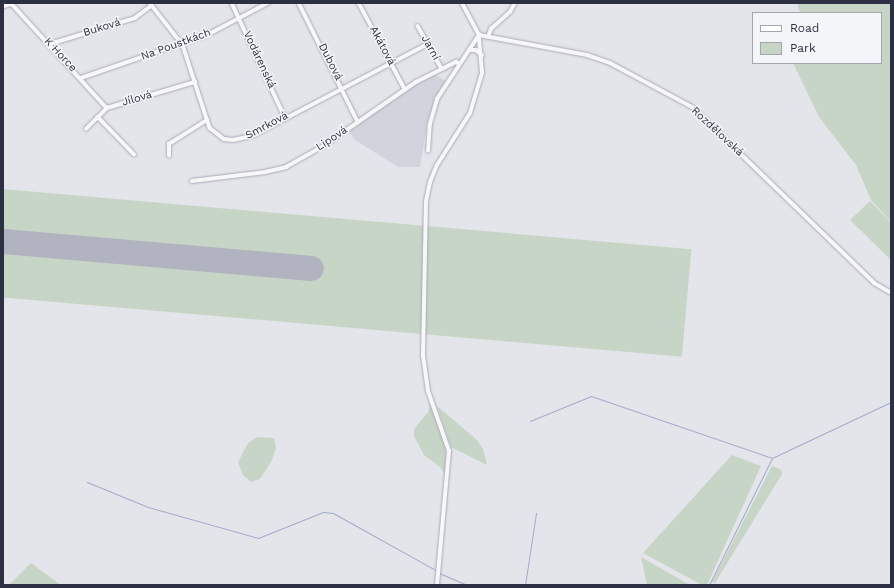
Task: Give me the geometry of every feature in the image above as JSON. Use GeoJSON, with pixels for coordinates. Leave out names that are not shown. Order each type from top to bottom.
{"type":"FeatureCollection","features":[{"type":"Feature","properties":{"kind":"main road"},"geometry":{"type":"LineString","coordinates":[[3,5],[10,3]]}},
{"type":"Feature","properties":{"kind":"street","name":"K Horce"},"geometry":{"type":"LineString","coordinates":[[10,3],[50,44],[107,108]]}},
{"type":"Feature","properties":{"kind":"street","name":"Vodárenská"},"geometry":{"type":"LineString","coordinates":[[232,3],[285,117]]}},
{"type":"Feature","properties":{"kind":"street","name":"Na Poustkách"},"geometry":{"type":"LineString","coordinates":[[80,78],[183,44],[267,3]]}},
{"type":"Feature","properties":{"kind":"street","name":"Dubová"},"geometry":{"type":"LineString","coordinates":[[299,3],[343,88],[358,122]]}},
{"type":"Feature","properties":{"kind":"street","name":"Akátová"},"geometry":{"type":"LineString","coordinates":[[359,3],[405,89]]}},
{"type":"Feature","properties":{"kind":"street"},"geometry":{"type":"LineString","coordinates":[[437,585],[449,451],[428,391],[423,356],[426,201],[430,182],[437,164],[470,113],[478,92],[482,56],[480,35],[462,3]]}},
{"type":"Feature","properties":{"kind":"street"},"geometry":{"type":"LineString","coordinates":[[488,37],[492,29],[510,12],[515,3]]}},
{"type":"Feature","properties":{"kind":"street","name":"Buková"},"geometry":{"type":"LineString","coordinates":[[50,44],[135,18],[151,4]]}},
{"type":"Feature","properties":{"kind":"street","name":"Smrková"},"geometry":{"type":"LineString","coordinates":[[151,4],[183,44],[207,120],[214,133],[233,140],[252,136],[390,62],[428,44]]}},
{"type":"Feature","properties":{"kind":"street","name":"Jarní"},"geometry":{"type":"LineString","coordinates":[[418,26],[442,69]]}},
{"type":"Feature","properties":{"kind":"street"},"geometry":{"type":"LineString","coordinates":[[428,151],[430,124],[437,99],[480,35]]}},
{"type":"Feature","properties":{"kind":"street","name":"Rozdělovská"},"geometry":{"type":"LineString","coordinates":[[480,35],[587,54],[610,63],[692,107],[874,283],[891,293]]}},
{"type":"Feature","properties":{"kind":"street"},"geometry":{"type":"LineString","coordinates":[[469,50],[476,50],[482,56]]}},
{"type":"Feature","properties":{"kind":"street","name":"Lipová"},"geometry":{"type":"LineString","coordinates":[[192,181],[286,167],[358,122],[405,89],[456,62],[460,64]]}},
{"type":"Feature","properties":{"kind":"street","name":"Jílová"},"geometry":{"type":"LineString","coordinates":[[86,129],[107,108],[195,82]]}},
{"type":"Feature","properties":{"kind":"street"},"geometry":{"type":"LineString","coordinates":[[98,118],[134,154]]}},
{"type":"Feature","properties":{"kind":"street"},"geometry":{"type":"LineString","coordinates":[[169,156],[169,144],[207,120]]}},
{"type":"Feature","properties":{"kind":"shaded area"},"geometry":{"type":"Polygon","coordinates":[[[434,74],[446,81],[434,100],[427,124],[420,167],[398,167],[355,140],[349,132],[402,93],[434,74]]]}},
{"type":"Feature","properties":{"kind":"green space"},"geometry":{"type":"Polygon","coordinates":[[[797,3],[891,3],[891,222],[871,200],[856,165],[819,117],[793,64],[882,64],[882,12],[800,12],[797,3]]]}},
{"type":"Feature","properties":{"kind":"green space"},"geometry":{"type":"Polygon","coordinates":[[[3,189],[691,249],[682,357],[3,297],[3,189]]]}},
{"type":"Feature","properties":{"kind":"green space"},"geometry":{"type":"Polygon","coordinates":[[[870,201],[891,223],[891,260],[850,220],[870,201]]]}},
{"type":"Feature","properties":{"kind":"green space"},"geometry":{"type":"Polygon","coordinates":[[[429,404],[446,443],[445,474],[440,467],[424,455],[414,436],[414,429],[429,411],[429,404]]]}},
{"type":"Feature","properties":{"kind":"green space"},"geometry":{"type":"Polygon","coordinates":[[[437,406],[477,440],[483,449],[487,465],[451,447],[437,406]]]}},
{"type":"Feature","properties":{"kind":"green space"},"geometry":{"type":"Polygon","coordinates":[[[257,437],[274,438],[276,448],[271,462],[260,479],[251,482],[243,475],[238,462],[248,443],[257,437]]]}},
{"type":"Feature","properties":{"kind":"green space"},"geometry":{"type":"Polygon","coordinates":[[[732,455],[761,466],[707,585],[702,585],[643,553],[732,455]]]}},
{"type":"Feature","properties":{"kind":"green space"},"geometry":{"type":"Polygon","coordinates":[[[772,466],[781,470],[782,474],[715,583],[712,582],[772,466]]]}},
{"type":"Feature","properties":{"kind":"green space"},"geometry":{"type":"Polygon","coordinates":[[[641,557],[690,585],[647,585],[641,557]]]}},
{"type":"Feature","properties":{"kind":"green space"},"geometry":{"type":"Polygon","coordinates":[[[31,563],[39,569],[61,585],[9,585],[31,563]]]}},
{"type":"Feature","properties":{"kind":"waterway"},"geometry":{"type":"LineString","coordinates":[[530,421],[591,396],[772,458]]}},
{"type":"Feature","properties":{"kind":"waterway"},"geometry":{"type":"LineString","coordinates":[[709,585],[772,458],[891,402]]}},
{"type":"Feature","properties":{"kind":"waterway"},"geometry":{"type":"LineString","coordinates":[[87,482],[148,507],[258,538],[323,512],[333,513],[437,571]]}},
{"type":"Feature","properties":{"kind":"waterway"},"geometry":{"type":"LineString","coordinates":[[525,585],[536,513]]}},
{"type":"Feature","properties":{"kind":"waterway"},"geometry":{"type":"LineString","coordinates":[[439,573],[467,585]]}},
{"type":"Feature","properties":{"kind":"runway"},"geometry":{"type":"LineString","coordinates":[[3,241],[311,268]]}}]}
